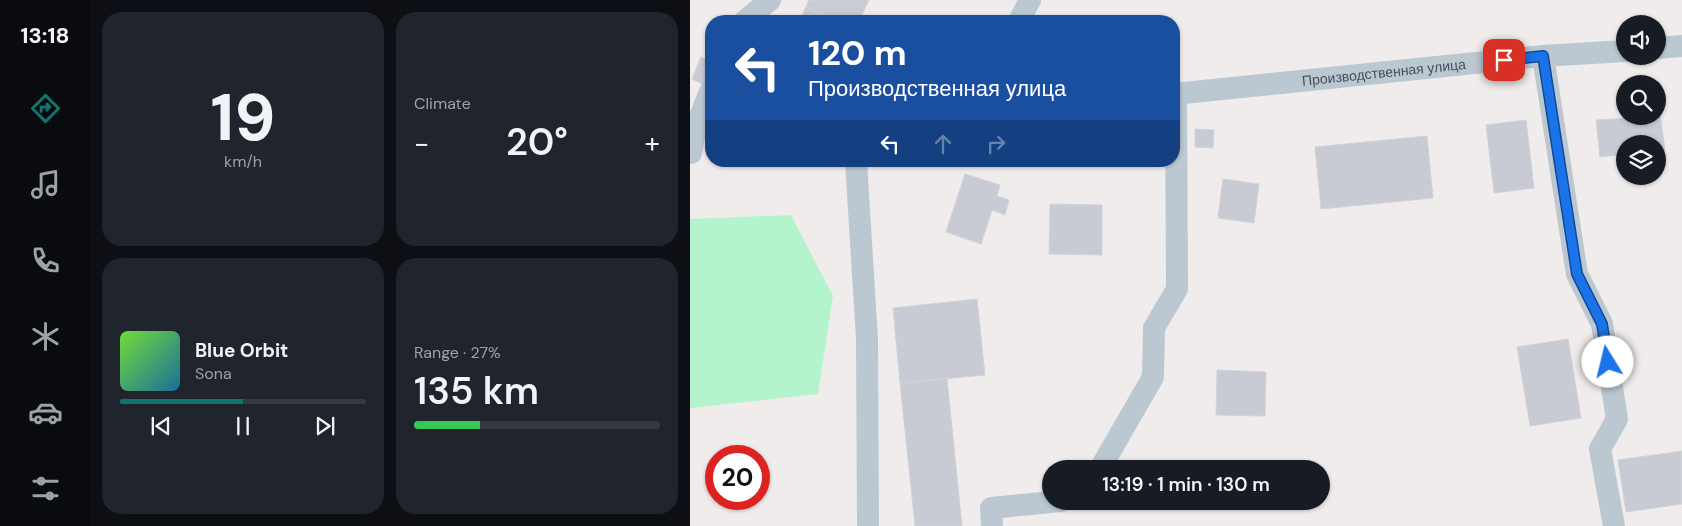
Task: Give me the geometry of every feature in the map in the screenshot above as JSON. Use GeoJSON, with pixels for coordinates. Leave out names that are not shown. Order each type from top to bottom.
{"type":"FeatureCollection","features":[{"type":"Feature","properties":{"kind":"street"},"geometry":{"type":"LineString","coordinates":[[751,15],[770,0]]}},
{"type":"Feature","properties":{"kind":"street"},"geometry":{"type":"LineString","coordinates":[[1022,15],[1030,0]]}},
{"type":"Feature","properties":{"kind":"street"},"geometry":{"type":"LineString","coordinates":[[1666,47],[1682,46]]}},
{"type":"Feature","properties":{"kind":"street","name":"Производственная улица"},"geometry":{"type":"LineString","coordinates":[[1180,93],[1543,56],[1616,51]]}},
{"type":"Feature","properties":{"kind":"street"},"geometry":{"type":"LineString","coordinates":[[1543,56],[1577,274],[1602,324],[1617,419],[1600,449],[1614,526]]}},
{"type":"Feature","properties":{"kind":"street"},"geometry":{"type":"LineString","coordinates":[[698,152],[696,127],[705,104]]}},
{"type":"Feature","properties":{"kind":"street"},"geometry":{"type":"LineString","coordinates":[[856,167],[867,339],[868,526]]}},
{"type":"Feature","properties":{"kind":"street"},"geometry":{"type":"LineString","coordinates":[[1105,460],[1153,377],[1154,328],[1177,290],[1176,167]]}},
{"type":"Feature","properties":{"kind":"street"},"geometry":{"type":"LineString","coordinates":[[992,526],[991,508],[1042,503]]}},
{"type":"Feature","properties":{"kind":"green space"},"geometry":{"type":"Polygon","coordinates":[[[791,215],[833,296],[818,394],[690,408],[690,219],[791,215]]]}},
{"type":"Feature","properties":{"kind":"building"},"geometry":{"type":"Polygon","coordinates":[[[809,0],[869,0],[862,15],[823,15],[806,7],[809,0]]]}},
{"type":"Feature","properties":{"kind":"building"},"geometry":{"type":"Polygon","coordinates":[[[806,7],[823,15],[802,15],[806,7]]]}},
{"type":"Feature","properties":{"kind":"building"},"geometry":{"type":"Polygon","coordinates":[[[701,57],[705,59],[705,85],[692,79],[701,57]]]}},
{"type":"Feature","properties":{"kind":"building"},"geometry":{"type":"Polygon","coordinates":[[[1616,119],[1616,125],[1662,125],[1663,135],[1616,135],[1616,155],[1600,157],[1596,120],[1616,119]]]}},
{"type":"Feature","properties":{"kind":"building"},"geometry":{"type":"Polygon","coordinates":[[[1526,120],[1534,188],[1494,193],[1486,125],[1526,120]]]}},
{"type":"Feature","properties":{"kind":"building"},"geometry":{"type":"Polygon","coordinates":[[[1195,129],[1214,130],[1213,148],[1195,147],[1195,129]]]}},
{"type":"Feature","properties":{"kind":"building"},"geometry":{"type":"Polygon","coordinates":[[[1427,136],[1433,198],[1321,209],[1315,147],[1427,136]]]}},
{"type":"Feature","properties":{"kind":"building"},"geometry":{"type":"Polygon","coordinates":[[[965,174],[1000,185],[997,196],[1009,200],[1005,215],[992,210],[981,244],[946,232],[965,174]]]}},
{"type":"Feature","properties":{"kind":"building"},"geometry":{"type":"Polygon","coordinates":[[[1223,179],[1259,184],[1254,223],[1218,218],[1223,179]]]}},
{"type":"Feature","properties":{"kind":"building"},"geometry":{"type":"Polygon","coordinates":[[[1050,204],[1102,205],[1102,255],[1049,254],[1050,204]]]}},
{"type":"Feature","properties":{"kind":"building"},"geometry":{"type":"Polygon","coordinates":[[[977,299],[985,375],[900,383],[893,308],[977,299]]]}},
{"type":"Feature","properties":{"kind":"building"},"geometry":{"type":"Polygon","coordinates":[[[1568,339],[1581,418],[1530,426],[1517,347],[1568,339]]]}},
{"type":"Feature","properties":{"kind":"building"},"geometry":{"type":"Polygon","coordinates":[[[1217,370],[1266,372],[1265,416],[1216,415],[1217,370]]]}},
{"type":"Feature","properties":{"kind":"building"},"geometry":{"type":"Polygon","coordinates":[[[947,378],[962,526],[915,526],[900,383],[947,378]]]}},
{"type":"Feature","properties":{"kind":"building"},"geometry":{"type":"Polygon","coordinates":[[[1682,451],[1682,504],[1626,512],[1618,460],[1682,451]]]}},
{"type":"Feature","properties":{"kind":"route"},"geometry":{"type":"LineString","coordinates":[[1504,60],[1543,56],[1577,274],[1602,324],[1608,362]]}}]}
